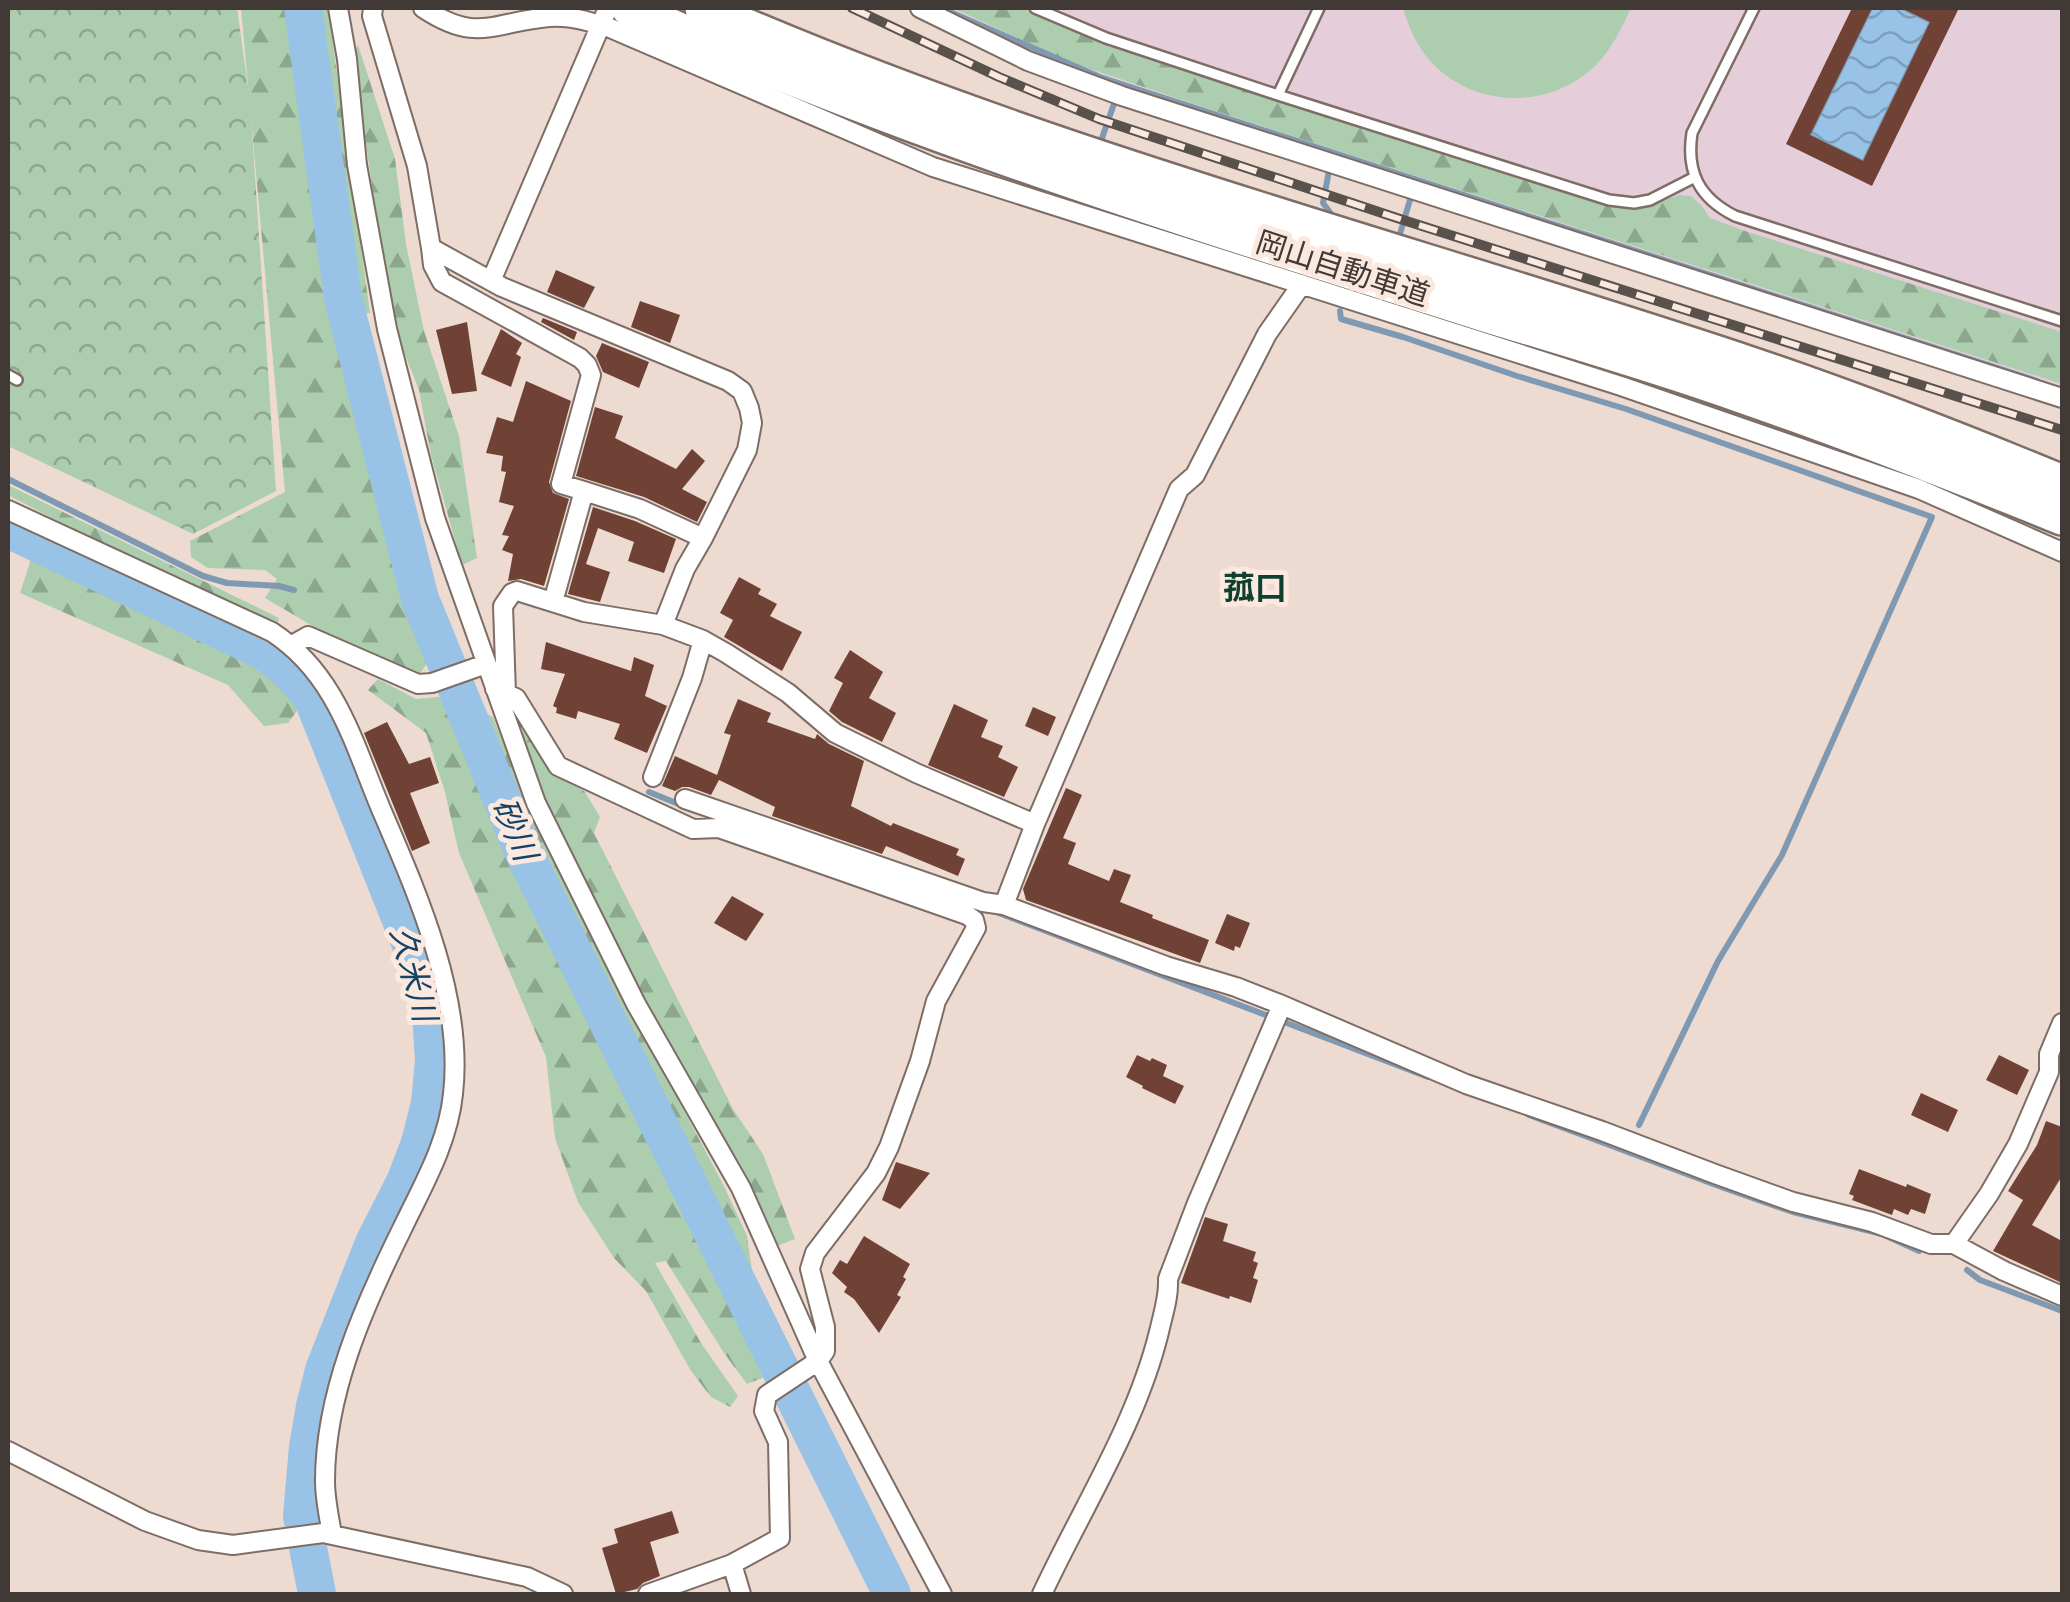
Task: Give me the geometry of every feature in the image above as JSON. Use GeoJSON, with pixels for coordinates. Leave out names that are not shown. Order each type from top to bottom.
{"type":"FeatureCollection","features":[{"type":"Feature","properties":{"kind":"highway","name":"岡山自動車道"},"geometry":{"type":"LineString","coordinates":[[703,8],[860,72],[1021,131],[1746,363],[1933,430],[2062,482]]}},
{"type":"Feature","properties":{"kind":"highway","name":"岡山自動車道"},"geometry":{"type":"LineString","coordinates":[[612,13],[1011,160],[1738,394],[1922,460],[2062,517]]}},
{"type":"Feature","properties":{"kind":"street"},"geometry":{"type":"LineString","coordinates":[[338,8],[357,165],[382,304],[436,518],[482,666],[500,691],[536,803],[636,1004],[741,1188],[810,1366],[942,1594]]}},
{"type":"Feature","properties":{"kind":"street"},"geometry":{"type":"LineString","coordinates":[[373,8],[372,16],[417,166],[433,265],[442,282],[580,358],[591,374],[561,484],[640,508],[704,538]]}},
{"type":"Feature","properties":{"kind":"street"},"geometry":{"type":"LineString","coordinates":[[423,8],[466,28],[489,29],[552,16],[612,13],[934,166],[1621,386],[1919,489],[2062,552]]}},
{"type":"Feature","properties":{"kind":"street"},"geometry":{"type":"LineString","coordinates":[[920,8],[1028,61],[1118,94],[2062,398]]}},
{"type":"Feature","properties":{"kind":"street"},"geometry":{"type":"LineString","coordinates":[[490,281],[612,13]]}},
{"type":"Feature","properties":{"kind":"street"},"geometry":{"type":"LineString","coordinates":[[432,248],[490,281],[728,381],[742,391],[752,423],[747,450],[685,569],[662,625]]}},
{"type":"Feature","properties":{"kind":"street"},"geometry":{"type":"LineString","coordinates":[[1004,904],[1178,489],[1195,475],[1267,334],[1302,284]]}},
{"type":"Feature","properties":{"kind":"street"},"geometry":{"type":"LineString","coordinates":[[552,602],[584,492]]}},
{"type":"Feature","properties":{"kind":"street"},"geometry":{"type":"LineString","coordinates":[[8,510],[272,632],[292,645],[334,697],[413,883],[436,956],[450,1014],[454,1090],[445,1137],[378,1277],[345,1365],[330,1428],[325,1472],[328,1533]]}},
{"type":"Feature","properties":{"kind":"street"},"geometry":{"type":"LineString","coordinates":[[500,691],[503,606],[512,593],[584,612],[662,625],[702,640],[788,693],[835,733],[1035,824]]}},
{"type":"Feature","properties":{"kind":"street"},"geometry":{"type":"LineString","coordinates":[[292,645],[308,636],[418,684],[482,666]]}},
{"type":"Feature","properties":{"kind":"street"},"geometry":{"type":"LineString","coordinates":[[653,777],[692,678],[702,640]]}},
{"type":"Feature","properties":{"kind":"street"},"geometry":{"type":"LineString","coordinates":[[500,691],[516,698],[558,766],[693,828],[720,828],[966,915],[1004,904],[1278,1014],[1793,1202],[1872,1222],[1930,1244],[1954,1244],[2062,1296]]}},
{"type":"Feature","properties":{"kind":"street"},"geometry":{"type":"LineString","coordinates":[[685,799],[980,910]]}},
{"type":"Feature","properties":{"kind":"street"},"geometry":{"type":"LineString","coordinates":[[648,1594],[732,1564],[780,1538],[778,1442],[764,1410],[767,1394],[810,1366],[825,1351],[825,1327],[810,1269],[815,1253],[876,1172],[889,1147],[920,1061],[936,1001],[976,928],[980,910]]}},
{"type":"Feature","properties":{"kind":"street"},"geometry":{"type":"LineString","coordinates":[[1042,1594],[1098,1484],[1151,1364],[1169,1291],[1168,1279],[1278,1014]]}},
{"type":"Feature","properties":{"kind":"street"},"geometry":{"type":"LineString","coordinates":[[1954,1244],[1990,1194],[2018,1144],[2049,1072],[2048,1054],[2062,1023]]}},
{"type":"Feature","properties":{"kind":"street"},"geometry":{"type":"LineString","coordinates":[[8,1451],[145,1521],[198,1540],[233,1546],[328,1533],[527,1577],[563,1594]]}},
{"type":"Feature","properties":{"kind":"street"},"geometry":{"type":"LineString","coordinates":[[732,1564],[741,1594]]}},
{"type":"Feature","properties":{"kind":"lane"},"geometry":{"type":"LineString","coordinates":[[1035,8],[1106,38],[1609,200],[1650,200],[1695,177]]}},
{"type":"Feature","properties":{"kind":"lane"},"geometry":{"type":"LineString","coordinates":[[1278,95],[1319,8]]}},
{"type":"Feature","properties":{"kind":"lane"},"geometry":{"type":"LineString","coordinates":[[1754,8],[1692,133],[1690,166],[1704,193],[1718,208],[2062,321]]}},
{"type":"Feature","properties":{"kind":"shaded area"},"geometry":{"type":"Polygon","coordinates":[[[949,8],[2062,8],[2062,386],[1071,64],[949,8]]]}},
{"type":"Feature","properties":{"kind":"green space"},"geometry":{"type":"Polygon","coordinates":[[[8,8],[237,8],[250,101],[276,491],[193,534],[8,446],[8,8]]]}},
{"type":"Feature","properties":{"kind":"green space"},"geometry":{"type":"Polygon","coordinates":[[[241,8],[328,8],[370,313],[332,316],[372,487],[428,640],[432,657],[420,673],[316,628],[265,598],[277,579],[265,570],[208,568],[191,557],[190,541],[285,492],[241,8]]]}},
{"type":"Feature","properties":{"kind":"green space"},"geometry":{"type":"Polygon","coordinates":[[[953,8],[1021,8],[1110,47],[1596,203],[1627,209],[1679,195],[1691,196],[1710,218],[1742,230],[2062,332],[2062,384],[1070,62],[953,8]]]}},
{"type":"Feature","properties":{"kind":"green space"},"geometry":{"type":"Polygon","coordinates":[[[1403,8],[1631,8],[1606,54],[1576,81],[1555,91],[1512,98],[1469,89],[1449,78],[1422,50],[1403,8]]]}},
{"type":"Feature","properties":{"kind":"green space"},"geometry":{"type":"Polygon","coordinates":[[[358,45],[395,159],[406,244],[424,331],[459,436],[477,558],[462,565],[431,455],[419,390],[398,337],[353,54],[358,45]]]}},
{"type":"Feature","properties":{"kind":"green space"},"geometry":{"type":"Polygon","coordinates":[[[8,485],[279,618],[277,627],[117,552],[8,495],[8,485]]]}},
{"type":"Feature","properties":{"kind":"green space"},"geometry":{"type":"Polygon","coordinates":[[[33,553],[263,657],[291,686],[299,708],[288,723],[264,726],[228,685],[20,593],[33,553]]]}},
{"type":"Feature","properties":{"kind":"green space"},"geometry":{"type":"Polygon","coordinates":[[[378,679],[416,699],[447,696],[493,717],[533,818],[724,1186],[747,1236],[767,1376],[747,1384],[666,1261],[655,1263],[701,1343],[738,1396],[730,1407],[711,1397],[691,1371],[646,1291],[614,1258],[578,1202],[555,1138],[546,1057],[459,853],[426,733],[368,690],[378,679]]]}},
{"type":"Feature","properties":{"kind":"green space"},"geometry":{"type":"Polygon","coordinates":[[[517,730],[527,732],[558,774],[585,792],[600,817],[594,833],[733,1109],[763,1154],[795,1239],[777,1246],[743,1174],[642,999],[540,794],[517,730]]]}},
{"type":"Feature","properties":{"kind":"water"},"geometry":{"type":"Polygon","coordinates":[[[1872,8],[1901,8],[1930,22],[1863,161],[1810,135],[1872,8]]]}},
{"type":"Feature","properties":{"kind":"building"},"geometry":{"type":"Polygon","coordinates":[[[1852,8],[1872,8],[1810,135],[1863,161],[1930,22],[1901,8],[1959,8],[1872,186],[1786,144],[1852,8]]]}},
{"type":"Feature","properties":{"kind":"building"},"geometry":{"type":"Polygon","coordinates":[[[556,270],[595,287],[584,308],[547,292],[556,270]]]}},
{"type":"Feature","properties":{"kind":"building"},"geometry":{"type":"Polygon","coordinates":[[[640,301],[680,315],[670,343],[631,327],[640,301]]]}},
{"type":"Feature","properties":{"kind":"building"},"geometry":{"type":"Polygon","coordinates":[[[543,318],[577,332],[574,340],[541,322],[543,318]]]}},
{"type":"Feature","properties":{"kind":"building"},"geometry":{"type":"Polygon","coordinates":[[[467,322],[477,391],[452,394],[436,330],[467,322]]]}},
{"type":"Feature","properties":{"kind":"building"},"geometry":{"type":"Polygon","coordinates":[[[501,329],[522,343],[516,354],[521,357],[511,387],[481,374],[501,329]]]}},
{"type":"Feature","properties":{"kind":"building"},"geometry":{"type":"Polygon","coordinates":[[[602,343],[649,362],[639,388],[603,372],[596,356],[602,343]]]}},
{"type":"Feature","properties":{"kind":"building"},"geometry":{"type":"Polygon","coordinates":[[[526,381],[571,401],[549,482],[553,493],[569,499],[544,586],[521,579],[508,581],[513,554],[502,550],[509,536],[502,535],[514,506],[499,502],[506,472],[501,471],[503,456],[486,453],[497,417],[513,422],[526,381]]]}},
{"type":"Feature","properties":{"kind":"building"},"geometry":{"type":"Polygon","coordinates":[[[595,407],[623,416],[615,438],[676,469],[692,449],[705,461],[682,489],[707,502],[697,522],[644,497],[576,476],[595,407]]]}},
{"type":"Feature","properties":{"kind":"building"},"geometry":{"type":"Polygon","coordinates":[[[593,507],[676,539],[664,573],[628,561],[634,542],[598,528],[586,564],[610,572],[600,602],[568,594],[593,507]]]}},
{"type":"Feature","properties":{"kind":"building"},"geometry":{"type":"Polygon","coordinates":[[[739,577],[777,604],[770,616],[802,632],[782,671],[724,637],[733,620],[720,613],[739,577]]]}},
{"type":"Feature","properties":{"kind":"building"},"geometry":{"type":"Polygon","coordinates":[[[546,642],[631,671],[634,657],[654,665],[645,696],[667,706],[647,753],[614,739],[620,724],[578,711],[576,719],[556,713],[553,706],[565,674],[541,669],[546,642]]]}},
{"type":"Feature","properties":{"kind":"building"},"geometry":{"type":"Polygon","coordinates":[[[850,650],[883,672],[869,698],[896,713],[882,742],[829,711],[843,683],[834,678],[850,650]]]}},
{"type":"Feature","properties":{"kind":"building"},"geometry":{"type":"Polygon","coordinates":[[[738,699],[771,713],[767,722],[815,739],[817,734],[864,761],[851,806],[891,826],[893,823],[959,849],[956,855],[965,859],[958,876],[886,846],[882,854],[772,816],[775,807],[719,780],[711,795],[689,787],[675,791],[662,786],[675,756],[717,775],[731,735],[724,733],[738,699]]]}},
{"type":"Feature","properties":{"kind":"building"},"geometry":{"type":"Polygon","coordinates":[[[954,704],[988,720],[981,737],[1003,746],[998,757],[1018,767],[1004,797],[928,765],[954,704]]]}},
{"type":"Feature","properties":{"kind":"building"},"geometry":{"type":"Polygon","coordinates":[[[1033,707],[1056,717],[1048,736],[1025,726],[1033,707]]]}},
{"type":"Feature","properties":{"kind":"building"},"geometry":{"type":"Polygon","coordinates":[[[387,722],[409,764],[430,757],[439,783],[410,793],[430,843],[412,851],[364,733],[387,722]]]}},
{"type":"Feature","properties":{"kind":"building"},"geometry":{"type":"Polygon","coordinates":[[[1066,788],[1082,795],[1063,838],[1076,843],[1068,864],[1109,881],[1114,869],[1131,875],[1120,902],[1209,940],[1200,963],[1026,900],[1023,889],[1066,788]]]}},
{"type":"Feature","properties":{"kind":"building"},"geometry":{"type":"Polygon","coordinates":[[[732,896],[764,914],[746,941],[714,923],[732,896]]]}},
{"type":"Feature","properties":{"kind":"building"},"geometry":{"type":"Polygon","coordinates":[[[1227,914],[1250,923],[1240,948],[1235,946],[1234,951],[1215,943],[1227,914]]]}},
{"type":"Feature","properties":{"kind":"building"},"geometry":{"type":"Polygon","coordinates":[[[1137,1055],[1167,1065],[1163,1076],[1184,1086],[1175,1104],[1126,1077],[1137,1055]]]}},
{"type":"Feature","properties":{"kind":"building"},"geometry":{"type":"Polygon","coordinates":[[[1999,1055],[2029,1070],[2017,1095],[1986,1080],[1999,1055]]]}},
{"type":"Feature","properties":{"kind":"building"},"geometry":{"type":"Polygon","coordinates":[[[1921,1093],[1958,1110],[1948,1132],[1911,1115],[1921,1093]]]}},
{"type":"Feature","properties":{"kind":"building"},"geometry":{"type":"Polygon","coordinates":[[[2046,1121],[2062,1127],[2062,1176],[2032,1225],[2062,1241],[2062,1283],[1993,1251],[2023,1200],[2008,1191],[2037,1145],[2046,1121]]]}},
{"type":"Feature","properties":{"kind":"building"},"geometry":{"type":"Polygon","coordinates":[[[896,1162],[930,1173],[900,1209],[882,1200],[896,1162]]]}},
{"type":"Feature","properties":{"kind":"building"},"geometry":{"type":"Polygon","coordinates":[[[1859,1169],[1931,1194],[1925,1214],[1911,1209],[1908,1215],[1894,1209],[1892,1215],[1852,1200],[1854,1196],[1849,1194],[1859,1169]]]}},
{"type":"Feature","properties":{"kind":"building"},"geometry":{"type":"Polygon","coordinates":[[[1205,1217],[1228,1224],[1223,1241],[1256,1252],[1253,1261],[1258,1263],[1253,1278],[1258,1280],[1251,1303],[1181,1283],[1205,1217]]]}},
{"type":"Feature","properties":{"kind":"building"},"geometry":{"type":"Polygon","coordinates":[[[864,1236],[910,1264],[897,1295],[901,1297],[879,1333],[854,1299],[844,1292],[847,1287],[832,1273],[840,1260],[847,1264],[864,1236]]]}},
{"type":"Feature","properties":{"kind":"building"},"geometry":{"type":"Polygon","coordinates":[[[672,1511],[679,1533],[650,1542],[660,1576],[637,1589],[616,1594],[602,1548],[618,1543],[614,1529],[672,1511]]]}},
{"type":"Feature","properties":{"kind":"waterway","name":"砂川"},"geometry":{"type":"LineString","coordinates":[[303,8],[343,298],[420,599],[523,851],[892,1594]]}},
{"type":"Feature","properties":{"kind":"waterway"},"geometry":{"type":"LineString","coordinates":[[941,8],[1100,77],[2037,381]]}},
{"type":"Feature","properties":{"kind":"waterway"},"geometry":{"type":"LineString","coordinates":[[1100,144],[1116,98]]}},
{"type":"Feature","properties":{"kind":"waterway"},"geometry":{"type":"LineString","coordinates":[[1330,165],[1323,203],[1334,218]]}},
{"type":"Feature","properties":{"kind":"waterway"},"geometry":{"type":"LineString","coordinates":[[1397,244],[1412,193]]}},
{"type":"Feature","properties":{"kind":"waterway"},"geometry":{"type":"LineString","coordinates":[[1340,311],[1341,319],[1626,409],[1932,517],[1782,855],[1718,961],[1639,1125]]}},
{"type":"Feature","properties":{"kind":"waterway"},"geometry":{"type":"LineString","coordinates":[[8,479],[203,576],[227,583],[294,590]]}},
{"type":"Feature","properties":{"kind":"waterway","name":"久米川"},"geometry":{"type":"LineString","coordinates":[[8,529],[262,650],[295,677],[312,697],[419,965],[431,1014],[434,1060],[430,1103],[406,1180],[374,1243],[324,1370],[315,1406],[302,1516],[317,1594]]}},
{"type":"Feature","properties":{"kind":"waterway"},"geometry":{"type":"LineString","coordinates":[[649,792],[686,807]]}},
{"type":"Feature","properties":{"kind":"waterway"},"geometry":{"type":"LineString","coordinates":[[996,912],[1428,1077]]}},
{"type":"Feature","properties":{"kind":"waterway"},"geometry":{"type":"LineString","coordinates":[[1529,1115],[1724,1188],[1793,1212],[1882,1234],[1919,1251]]}},
{"type":"Feature","properties":{"kind":"waterway"},"geometry":{"type":"LineString","coordinates":[[1967,1270],[1980,1280],[2062,1311]]}},
{"type":"Feature","properties":{"kind":"railway"},"geometry":{"type":"LineString","coordinates":[[852,8],[1099,119],[2062,430]]}},
{"type":"Feature","properties":{"kind":"district","name":"菰口"},"geometry":{"type":"Point","coordinates":[1255,587]}}]}
